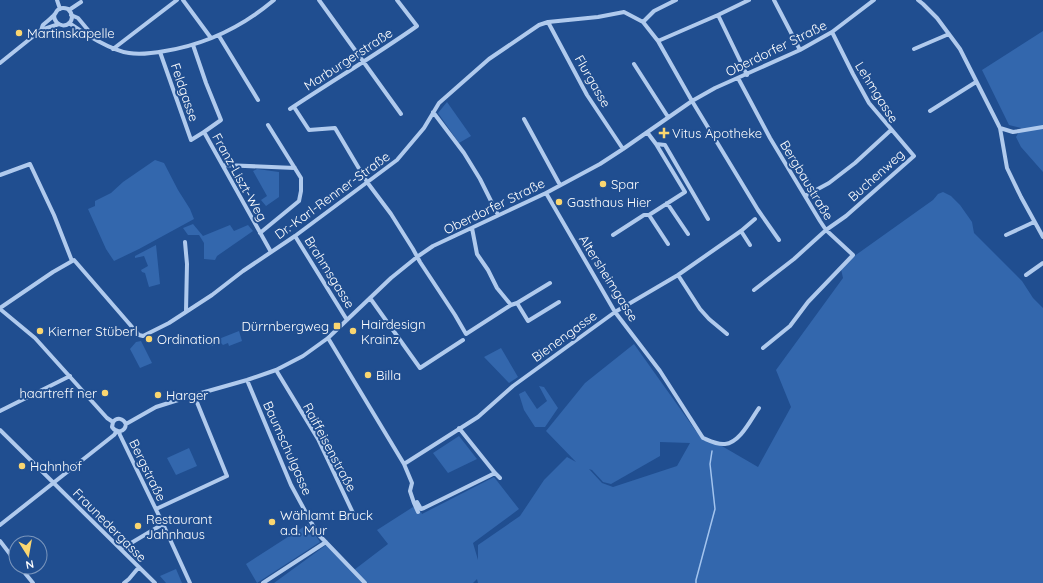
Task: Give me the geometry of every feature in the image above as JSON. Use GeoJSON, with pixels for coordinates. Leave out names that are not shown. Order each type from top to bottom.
{"type":"FeatureCollection","features":[{"type":"Feature","properties":{"kind":"street"},"geometry":{"type":"LineString","coordinates":[[57,0],[59,7]]}},
{"type":"Feature","properties":{"kind":"street"},"geometry":{"type":"LineString","coordinates":[[113,49],[177,0]]}},
{"type":"Feature","properties":{"kind":"street"},"geometry":{"type":"LineString","coordinates":[[183,0],[212,38]]}},
{"type":"Feature","properties":{"kind":"street"},"geometry":{"type":"LineString","coordinates":[[0,63],[41,30],[59,24],[64,25],[69,23],[113,49],[128,53],[160,52],[193,46],[219,36],[242,24],[274,0]]}},
{"type":"Feature","properties":{"kind":"street"},"geometry":{"type":"LineString","coordinates":[[319,0],[401,114]]}},
{"type":"Feature","properties":{"kind":"street","name":"Marburgerstraße"},"geometry":{"type":"LineString","coordinates":[[367,182],[335,128],[309,130],[292,108],[329,83],[391,45],[417,26],[397,0]]}},
{"type":"Feature","properties":{"kind":"street"},"geometry":{"type":"LineString","coordinates":[[676,0],[654,11],[643,22],[658,41],[692,101],[758,210],[778,240]]}},
{"type":"Feature","properties":{"kind":"street"},"geometry":{"type":"LineString","coordinates":[[658,41],[718,15],[748,0]]}},
{"type":"Feature","properties":{"kind":"street"},"geometry":{"type":"LineString","coordinates":[[774,0],[800,50]]}},
{"type":"Feature","properties":{"kind":"street","name":"Oberdorfer Straße"},"geometry":{"type":"LineString","coordinates":[[126,424],[156,407],[276,370],[303,356],[328,338],[391,278],[433,246],[546,193],[600,164],[692,101],[715,88],[800,50],[832,32],[874,0]]}},
{"type":"Feature","properties":{"kind":"street"},"geometry":{"type":"LineString","coordinates":[[918,0],[937,18],[960,49],[1000,128],[1007,168],[1043,237]]}},
{"type":"Feature","properties":{"kind":"street"},"geometry":{"type":"LineString","coordinates":[[69,10],[81,2]]}},
{"type":"Feature","properties":{"kind":"street"},"geometry":{"type":"LineString","coordinates":[[59,7],[69,10],[71,15],[71,20],[69,23]]}},
{"type":"Feature","properties":{"kind":"street"},"geometry":{"type":"LineString","coordinates":[[41,30],[43,25],[54,15],[59,7]]}},
{"type":"Feature","properties":{"kind":"street","name":"Dr.-Karl-Renner-Straße"},"geometry":{"type":"LineString","coordinates":[[73,260],[139,335],[143,336],[169,323],[212,295],[295,236],[397,160],[424,128],[439,103],[488,59],[539,25],[548,22],[598,17],[624,12],[643,22]]}},
{"type":"Feature","properties":{"kind":"street"},"geometry":{"type":"LineString","coordinates":[[54,15],[55,20],[59,24]]}},
{"type":"Feature","properties":{"kind":"street"},"geometry":{"type":"LineString","coordinates":[[71,15],[78,18],[96,39]]}},
{"type":"Feature","properties":{"kind":"street"},"geometry":{"type":"LineString","coordinates":[[718,15],[746,75]]}},
{"type":"Feature","properties":{"kind":"street","name":"Flurgasse"},"geometry":{"type":"LineString","coordinates":[[548,22],[587,95],[623,149]]}},
{"type":"Feature","properties":{"kind":"street","name":"Lehmgasse"},"geometry":{"type":"LineString","coordinates":[[805,196],[829,182],[850,167],[891,130],[869,103],[832,32]]}},
{"type":"Feature","properties":{"kind":"street"},"geometry":{"type":"LineString","coordinates":[[914,49],[949,34]]}},
{"type":"Feature","properties":{"kind":"street"},"geometry":{"type":"LineString","coordinates":[[219,36],[258,100]]}},
{"type":"Feature","properties":{"kind":"street","name":"Franz-Liszt-Weg"},"geometry":{"type":"LineString","coordinates":[[191,140],[221,120],[193,46]]}},
{"type":"Feature","properties":{"kind":"street","name":"Feldgasse"},"geometry":{"type":"LineString","coordinates":[[160,52],[191,140]]}},
{"type":"Feature","properties":{"kind":"street"},"geometry":{"type":"LineString","coordinates":[[634,64],[668,117]]}},
{"type":"Feature","properties":{"kind":"street","name":"Bergbaustraße"},"geometry":{"type":"LineString","coordinates":[[738,78],[770,138],[826,230],[853,255],[808,302],[790,326],[763,348]]}},
{"type":"Feature","properties":{"kind":"street"},"geometry":{"type":"LineString","coordinates":[[930,111],[976,82]]}},
{"type":"Feature","properties":{"kind":"street"},"geometry":{"type":"LineString","coordinates":[[433,112],[464,153],[480,179],[498,215]]}},
{"type":"Feature","properties":{"kind":"street"},"geometry":{"type":"LineString","coordinates":[[524,119],[560,185]]}},
{"type":"Feature","properties":{"kind":"street"},"geometry":{"type":"LineString","coordinates":[[260,233],[299,201],[301,191],[301,178],[268,125]]}},
{"type":"Feature","properties":{"kind":"street"},"geometry":{"type":"LineString","coordinates":[[1000,128],[1013,132],[1043,127]]}},
{"type":"Feature","properties":{"kind":"street","name":"Buchenweg"},"geometry":{"type":"LineString","coordinates":[[826,230],[846,216],[914,156],[891,130]]}},
{"type":"Feature","properties":{"kind":"street","name":"Franz-Liszt-Weg"},"geometry":{"type":"LineString","coordinates":[[204,132],[271,252]]}},
{"type":"Feature","properties":{"kind":"street"},"geometry":{"type":"LineString","coordinates":[[613,235],[644,215],[649,215],[685,192],[647,132]]}},
{"type":"Feature","properties":{"kind":"street"},"geometry":{"type":"LineString","coordinates":[[656,144],[665,145],[708,219]]}},
{"type":"Feature","properties":{"kind":"street"},"geometry":{"type":"LineString","coordinates":[[0,175],[30,164],[73,260],[0,308],[35,338],[107,418],[113,422]]}},
{"type":"Feature","properties":{"kind":"street"},"geometry":{"type":"LineString","coordinates":[[223,165],[295,168]]}},
{"type":"Feature","properties":{"kind":"street"},"geometry":{"type":"LineString","coordinates":[[367,182],[391,214],[466,334],[511,305],[517,303],[550,283]]}},
{"type":"Feature","properties":{"kind":"street","name":"Altersheimgasse"},"geometry":{"type":"LineString","coordinates":[[546,193],[615,312],[660,371],[703,438],[713,443],[731,443],[738,438],[759,408]]}},
{"type":"Feature","properties":{"kind":"street"},"geometry":{"type":"LineString","coordinates":[[668,203],[688,234]]}},
{"type":"Feature","properties":{"kind":"street"},"geometry":{"type":"LineString","coordinates":[[649,215],[668,244]]}},
{"type":"Feature","properties":{"kind":"street","name":"Bienengasse"},"geometry":{"type":"LineString","coordinates":[[404,464],[478,417],[513,386],[615,312],[678,275],[741,231],[755,219]]}},
{"type":"Feature","properties":{"kind":"street"},"geometry":{"type":"LineString","coordinates":[[1006,236],[1034,222]]}},
{"type":"Feature","properties":{"kind":"street"},"geometry":{"type":"LineString","coordinates":[[472,228],[477,254],[488,270],[497,288],[511,305]]}},
{"type":"Feature","properties":{"kind":"street"},"geometry":{"type":"LineString","coordinates":[[754,290],[794,259],[826,230]]}},
{"type":"Feature","properties":{"kind":"street"},"geometry":{"type":"LineString","coordinates":[[741,231],[750,245]]}},
{"type":"Feature","properties":{"kind":"street","name":"Brahmsgasse"},"geometry":{"type":"LineString","coordinates":[[295,236],[347,320]]}},
{"type":"Feature","properties":{"kind":"street"},"geometry":{"type":"LineString","coordinates":[[185,242],[187,264],[186,311]]}},
{"type":"Feature","properties":{"kind":"street"},"geometry":{"type":"LineString","coordinates":[[1026,275],[1043,263]]}},
{"type":"Feature","properties":{"kind":"street"},"geometry":{"type":"LineString","coordinates":[[678,275],[700,309],[727,334]]}},
{"type":"Feature","properties":{"kind":"street"},"geometry":{"type":"LineString","coordinates":[[370,298],[420,368],[463,340]]}},
{"type":"Feature","properties":{"kind":"street"},"geometry":{"type":"LineString","coordinates":[[517,303],[528,321],[559,302]]}},
{"type":"Feature","properties":{"kind":"street"},"geometry":{"type":"LineString","coordinates":[[328,338],[404,464],[412,483],[410,491],[421,509],[495,474]]}},
{"type":"Feature","properties":{"kind":"street","name":"Raiffeisenstraße"},"geometry":{"type":"LineString","coordinates":[[276,370],[318,439],[353,513]]}},
{"type":"Feature","properties":{"kind":"street"},"geometry":{"type":"LineString","coordinates":[[0,411],[70,376]]}},
{"type":"Feature","properties":{"kind":"street","name":"Baumschulgasse"},"geometry":{"type":"LineString","coordinates":[[247,380],[291,485],[317,533],[365,583]]}},
{"type":"Feature","properties":{"kind":"street"},"geometry":{"type":"LineString","coordinates":[[156,509],[227,476],[194,395]]}},
{"type":"Feature","properties":{"kind":"street"},"geometry":{"type":"LineString","coordinates":[[0,525],[53,482],[125,428],[126,424],[119,418],[115,419],[112,427],[118,432]]}},
{"type":"Feature","properties":{"kind":"street"},"geometry":{"type":"LineString","coordinates":[[459,428],[495,474],[500,478]]}},
{"type":"Feature","properties":{"kind":"street","name":"Fraunedergasse"},"geometry":{"type":"LineString","coordinates":[[0,430],[155,583]]}},
{"type":"Feature","properties":{"kind":"street","name":"Bergstraße"},"geometry":{"type":"LineString","coordinates":[[118,432],[190,583]]}},
{"type":"Feature","properties":{"kind":"street"},"geometry":{"type":"LineString","coordinates":[[413,497],[418,512]]}},
{"type":"Feature","properties":{"kind":"street"},"geometry":{"type":"LineString","coordinates":[[120,549],[163,524]]}},
{"type":"Feature","properties":{"kind":"street"},"geometry":{"type":"LineString","coordinates":[[0,542],[8,552]]}},
{"type":"Feature","properties":{"kind":"street"},"geometry":{"type":"LineString","coordinates":[[263,583],[326,542]]}},
{"type":"Feature","properties":{"kind":"street"},"geometry":{"type":"LineString","coordinates":[[124,583],[139,567]]}},
{"type":"Feature","properties":{"kind":"street"},"geometry":{"type":"LineString","coordinates":[[26,575],[33,583]]}},
{"type":"Feature","properties":{"kind":"shaded area"},"geometry":{"type":"Polygon","coordinates":[[[1043,31],[1043,172],[1021,147],[1016,137],[1021,128],[1009,125],[982,70],[1043,31]]]}},
{"type":"Feature","properties":{"kind":"shaded area"},"geometry":{"type":"Polygon","coordinates":[[[447,102],[471,136],[459,143],[438,113],[447,102]]]}},
{"type":"Feature","properties":{"kind":"shaded area"},"geometry":{"type":"Polygon","coordinates":[[[155,160],[164,163],[194,219],[114,261],[106,249],[88,209],[95,206],[95,201],[111,193],[123,182],[155,160]]]}},
{"type":"Feature","properties":{"kind":"shaded area"},"geometry":{"type":"Polygon","coordinates":[[[257,169],[279,172],[279,197],[266,206],[261,200],[267,196],[253,171],[257,169]]]}},
{"type":"Feature","properties":{"kind":"shaded area"},"geometry":{"type":"Polygon","coordinates":[[[943,192],[951,196],[960,205],[972,222],[974,233],[1022,281],[1033,298],[1043,308],[1043,583],[478,583],[477,579],[473,583],[274,583],[326,545],[354,570],[388,544],[377,530],[413,507],[420,510],[422,514],[494,477],[519,509],[473,543],[478,560],[478,545],[520,516],[544,480],[567,457],[576,462],[546,431],[585,383],[634,344],[696,431],[758,467],[791,407],[776,370],[843,278],[841,269],[853,257],[933,200],[938,194],[943,192]],[[660,442],[660,456],[611,484],[603,482],[592,470],[589,469],[602,483],[613,487],[677,466],[690,443],[660,442]]]}},
{"type":"Feature","properties":{"kind":"shaded area"},"geometry":{"type":"Polygon","coordinates":[[[193,224],[203,236],[230,225],[234,231],[248,225],[253,231],[217,256],[215,260],[204,259],[204,243],[199,235],[188,235],[183,228],[193,224]]]}},
{"type":"Feature","properties":{"kind":"shaded area"},"geometry":{"type":"Polygon","coordinates":[[[156,245],[160,284],[149,287],[145,273],[141,270],[148,266],[144,256],[135,258],[135,256],[156,245]]]}},
{"type":"Feature","properties":{"kind":"shaded area"},"geometry":{"type":"Polygon","coordinates":[[[239,331],[242,341],[229,346],[228,343],[223,345],[221,343],[212,346],[211,342],[239,331]]]}},
{"type":"Feature","properties":{"kind":"shaded area"},"geometry":{"type":"Polygon","coordinates":[[[141,341],[152,363],[140,368],[130,349],[136,342],[141,341]]]}},
{"type":"Feature","properties":{"kind":"shaded area"},"geometry":{"type":"Polygon","coordinates":[[[501,348],[518,377],[509,383],[484,357],[501,348]]]}},
{"type":"Feature","properties":{"kind":"shaded area"},"geometry":{"type":"Polygon","coordinates":[[[539,386],[544,387],[558,408],[545,427],[535,427],[524,410],[519,394],[525,391],[537,409],[547,401],[539,386]]]}},
{"type":"Feature","properties":{"kind":"shaded area"},"geometry":{"type":"Polygon","coordinates":[[[459,436],[477,459],[448,473],[433,453],[459,436]]]}},
{"type":"Feature","properties":{"kind":"shaded area"},"geometry":{"type":"Polygon","coordinates":[[[189,448],[197,466],[176,475],[167,458],[189,448]]]}},
{"type":"Feature","properties":{"kind":"shaded area"},"geometry":{"type":"Polygon","coordinates":[[[308,524],[320,542],[257,583],[246,564],[308,524]]]}},
{"type":"Feature","properties":{"kind":"shaded area"},"geometry":{"type":"Polygon","coordinates":[[[176,569],[182,583],[166,583],[160,576],[176,569]]]}},
{"type":"Feature","properties":{"kind":"waterway"},"geometry":{"type":"LineString","coordinates":[[696,583],[715,509],[710,464],[712,451]]}},
{"type":"Feature","properties":{"kind":"place","name":"Martinskapelle"},"geometry":{"type":"Point","coordinates":[19,33]}},
{"type":"Feature","properties":{"kind":"place","name":"Vitus Apotheke"},"geometry":{"type":"Point","coordinates":[664,133]}},
{"type":"Feature","properties":{"kind":"place","name":"Spar"},"geometry":{"type":"Point","coordinates":[603,184]}},
{"type":"Feature","properties":{"kind":"place","name":"Gasthaus Hier"},"geometry":{"type":"Point","coordinates":[559,202]}},
{"type":"Feature","properties":{"kind":"place","name":"Dürrnbergweg"},"geometry":{"type":"Point","coordinates":[337,326]}},
{"type":"Feature","properties":{"kind":"place","name":"Kierner Stüberl"},"geometry":{"type":"Point","coordinates":[40,331]}},
{"type":"Feature","properties":{"kind":"place","name":"Hairdesign Krainz"},"geometry":{"type":"Point","coordinates":[353,331]}},
{"type":"Feature","properties":{"kind":"place","name":"Ordination"},"geometry":{"type":"Point","coordinates":[149,339]}},
{"type":"Feature","properties":{"kind":"place","name":"Billa"},"geometry":{"type":"Point","coordinates":[368,375]}},
{"type":"Feature","properties":{"kind":"place","name":"haartreff ner"},"geometry":{"type":"Point","coordinates":[105,393]}},
{"type":"Feature","properties":{"kind":"place","name":"Harger"},"geometry":{"type":"Point","coordinates":[158,395]}},
{"type":"Feature","properties":{"kind":"place","name":"Hahnhof"},"geometry":{"type":"Point","coordinates":[22,466]}},
{"type":"Feature","properties":{"kind":"place","name":"Wählamt Bruck a.d. Mur"},"geometry":{"type":"Point","coordinates":[272,522]}},
{"type":"Feature","properties":{"kind":"place","name":"Restaurant Jahnhaus"},"geometry":{"type":"Point","coordinates":[138,526]}}]}
